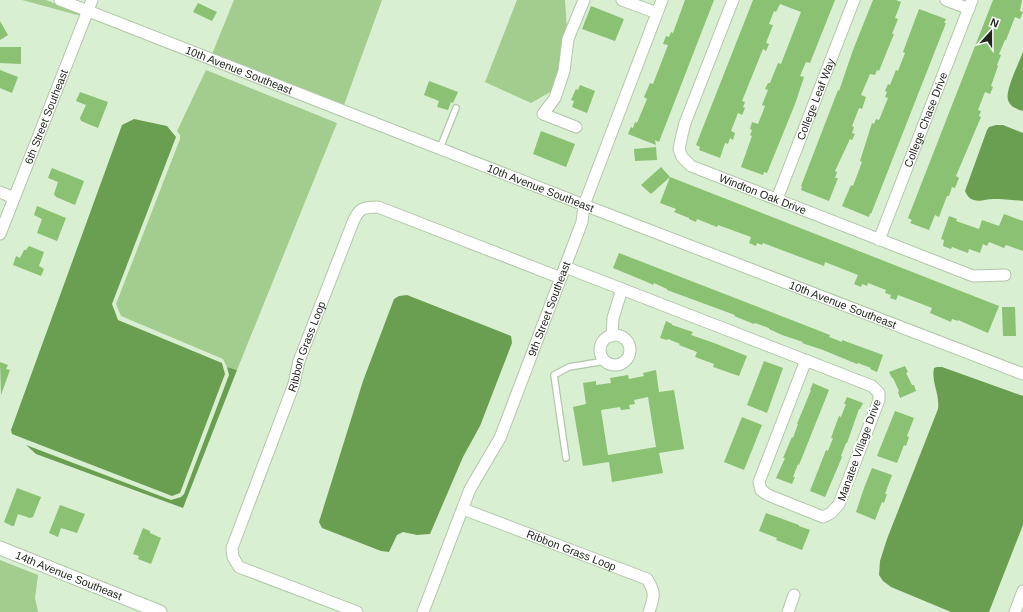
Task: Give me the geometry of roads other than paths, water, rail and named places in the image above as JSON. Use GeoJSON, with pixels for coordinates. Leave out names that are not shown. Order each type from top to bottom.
{"type":"FeatureCollection","features":[{"type":"Feature","properties":{"kind":"street","name":"6th Street Southeast"},"geometry":{"type":"LineString","coordinates":[[0,234],[92,0]]}},
{"type":"Feature","properties":{"kind":"street"},"geometry":{"type":"LineString","coordinates":[[576,128],[544,114],[555,98],[564,71],[568,39],[584,0]]}},
{"type":"Feature","properties":{"kind":"street"},"geometry":{"type":"LineString","coordinates":[[622,0],[657,13]]}},
{"type":"Feature","properties":{"kind":"street","name":"9th Street Southeast"},"geometry":{"type":"LineString","coordinates":[[423,612],[470,489],[500,438],[582,222],[584,205],[662,0]]}},
{"type":"Feature","properties":{"kind":"street","name":"Windton Oak Drive"},"geometry":{"type":"LineString","coordinates":[[733,0],[685,123],[679,149],[682,158],[690,166],[974,276],[1005,275]]}},
{"type":"Feature","properties":{"kind":"street","name":"College Leaf Way"},"geometry":{"type":"LineString","coordinates":[[777,199],[854,0]]}},
{"type":"Feature","properties":{"kind":"street"},"geometry":{"type":"LineString","coordinates":[[946,0],[970,4]]}},
{"type":"Feature","properties":{"kind":"street","name":"10th Avenue Southeast"},"geometry":{"type":"LineString","coordinates":[[63,1],[584,205],[1023,374]]}},
{"type":"Feature","properties":{"kind":"street","name":"College Chase Drive"},"geometry":{"type":"LineString","coordinates":[[879,240],[970,4]]}},
{"type":"Feature","properties":{"kind":"street"},"geometry":{"type":"LineString","coordinates":[[0,192],[14,198]]}},
{"type":"Feature","properties":{"kind":"street","name":"Ribbon Grass Loop"},"geometry":{"type":"LineString","coordinates":[[357,612],[239,567],[232,557],[232,548],[294,384],[299,362],[358,211],[367,207],[378,207],[561,278]]}},
{"type":"Feature","properties":{"kind":"street","name":"Manatee Village Drive"},"geometry":{"type":"LineString","coordinates":[[565,267],[806,360],[872,386],[879,393],[879,400],[840,504],[832,514],[823,516],[768,495],[761,490],[759,482],[806,360]]}},
{"type":"Feature","properties":{"kind":"street"},"geometry":{"type":"LineString","coordinates":[[612,336],[612,318],[622,289]]}},
{"type":"Feature","properties":{"kind":"street"},"geometry":{"type":"LineString","coordinates":[[612,336],[617,336],[626,340],[630,349],[629,354],[623,362],[619,365],[609,364],[605,361],[600,353],[601,344],[604,340],[612,336]]}},
{"type":"Feature","properties":{"kind":"street","name":"Ribbon Grass Loop"},"geometry":{"type":"LineString","coordinates":[[463,509],[646,580],[653,588],[654,599],[649,612]]}},
{"type":"Feature","properties":{"kind":"street","name":"14th Avenue Southeast"},"geometry":{"type":"LineString","coordinates":[[0,548],[160,612]]}},
{"type":"Feature","properties":{"kind":"street"},"geometry":{"type":"LineString","coordinates":[[1015,612],[1023,591]]}},
{"type":"Feature","properties":{"kind":"street"},"geometry":{"type":"LineString","coordinates":[[788,612],[794,596]]}},
{"type":"Feature","properties":{"kind":"lane"},"geometry":{"type":"LineString","coordinates":[[440,148],[456,108]]}},
{"type":"Feature","properties":{"kind":"lane"},"geometry":{"type":"LineString","coordinates":[[566,458],[554,375],[569,367],[605,361]]}}]}
